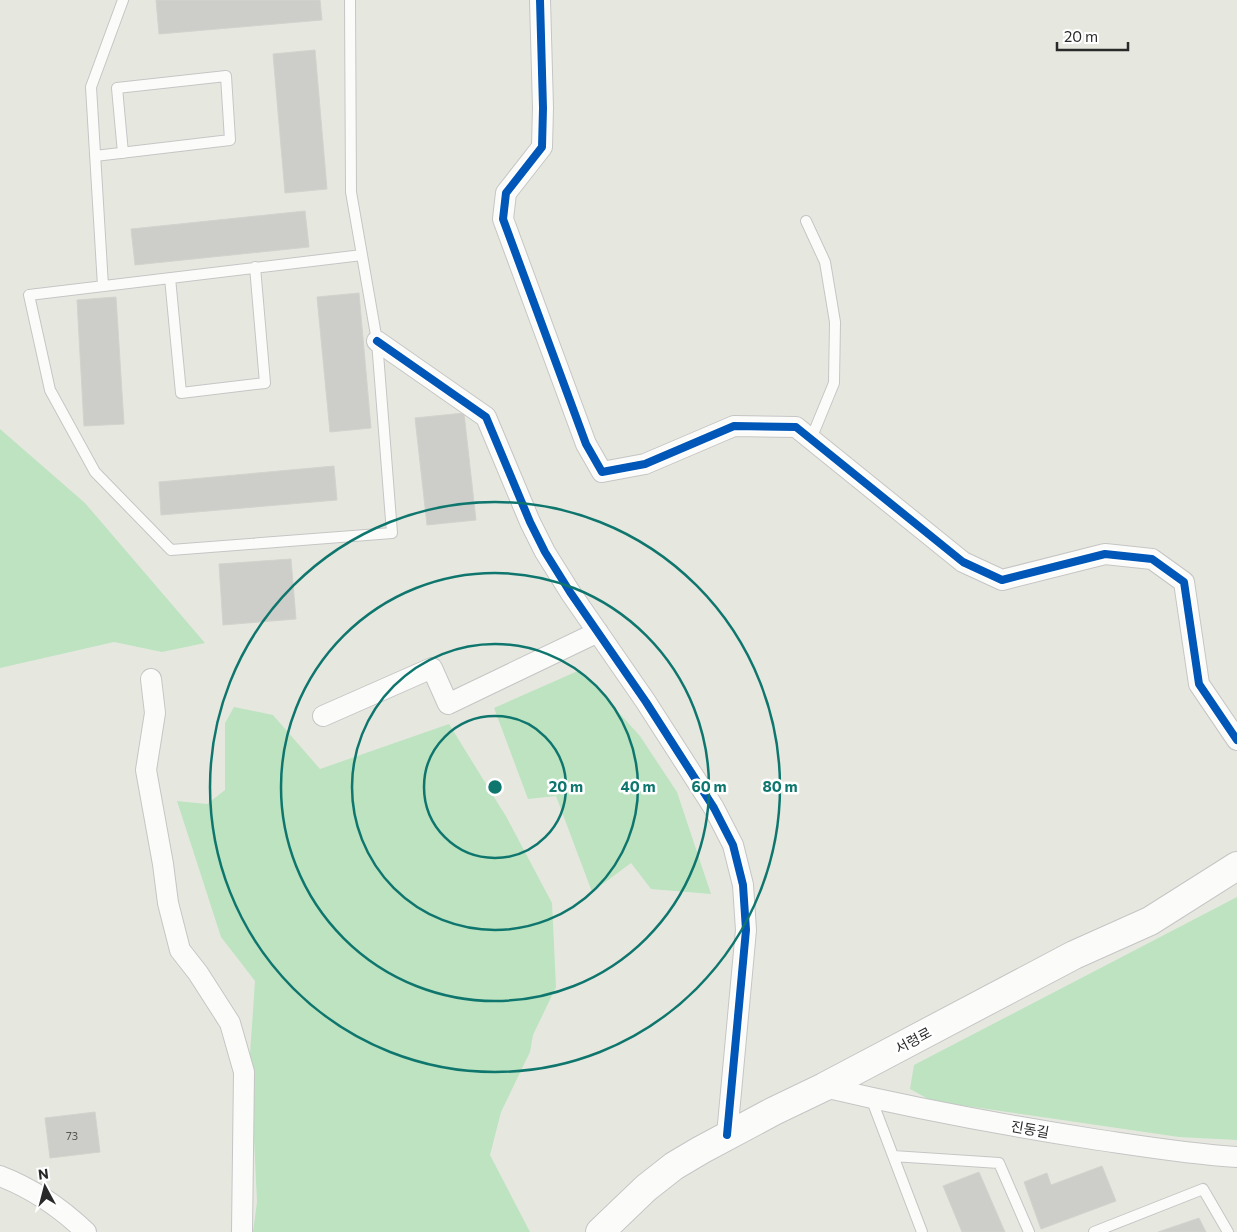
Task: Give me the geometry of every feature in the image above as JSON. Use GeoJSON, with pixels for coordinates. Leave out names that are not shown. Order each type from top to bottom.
{"type":"FeatureCollection","features":[{"type":"Feature","properties":{"kind":"street"},"geometry":{"type":"LineString","coordinates":[[540,0],[543,108],[542,147],[506,193],[503,219],[586,444],[602,472],[645,464],[734,426],[796,428],[963,562],[1002,580],[1105,554],[1152,559],[1184,582],[1199,684],[1237,740]]}},
{"type":"Feature","properties":{"kind":"street"},"geometry":{"type":"LineString","coordinates":[[377,341],[486,417],[544,552],[646,702],[714,808],[733,845],[739,865],[746,907],[746,930],[727,1135]]}},
{"type":"Feature","properties":{"kind":"street"},"geometry":{"type":"LineString","coordinates":[[323,716],[432,668],[448,704],[598,632]]}},
{"type":"Feature","properties":{"kind":"street"},"geometry":{"type":"LineString","coordinates":[[151,679],[155,713],[146,770],[164,864],[168,903],[180,950],[198,973],[230,1023],[244,1072],[242,1232]]}},
{"type":"Feature","properties":{"kind":"street","name":"서령로"},"geometry":{"type":"LineString","coordinates":[[600,1232],[646,1188],[674,1166],[727,1135],[824,1087],[1074,955],[1150,921],[1237,866]]}},
{"type":"Feature","properties":{"kind":"street","name":"진동길"},"geometry":{"type":"LineString","coordinates":[[824,1087],[871,1098],[1049,1132],[1190,1154],[1237,1157]]}},
{"type":"Feature","properties":{"kind":"street"},"geometry":{"type":"LineString","coordinates":[[0,1176],[39,1196],[74,1220],[86,1232]]}},
{"type":"Feature","properties":{"kind":"lane"},"geometry":{"type":"LineString","coordinates":[[103,286],[91,87],[123,0]]}},
{"type":"Feature","properties":{"kind":"lane"},"geometry":{"type":"LineString","coordinates":[[350,0],[351,192],[362,254],[377,341],[392,532],[171,550],[95,472],[50,390],[29,295],[362,254]]}},
{"type":"Feature","properties":{"kind":"lane"},"geometry":{"type":"LineString","coordinates":[[95,156],[123,153],[230,140],[226,76],[117,88],[123,153]]}},
{"type":"Feature","properties":{"kind":"lane"},"geometry":{"type":"LineString","coordinates":[[806,221],[825,262],[835,322],[834,383],[811,439]]}},
{"type":"Feature","properties":{"kind":"lane"},"geometry":{"type":"LineString","coordinates":[[170,278],[181,394],[265,383],[255,267]]}},
{"type":"Feature","properties":{"kind":"lane"},"geometry":{"type":"LineString","coordinates":[[871,1098],[922,1232]]}},
{"type":"Feature","properties":{"kind":"lane"},"geometry":{"type":"LineString","coordinates":[[893,1156],[1000,1163],[1029,1232]]}},
{"type":"Feature","properties":{"kind":"lane"},"geometry":{"type":"LineString","coordinates":[[1094,1232],[1203,1189],[1228,1232]]}},
{"type":"Feature","properties":{"kind":"green space"},"geometry":{"type":"Polygon","coordinates":[[[0,429],[85,503],[205,643],[162,652],[114,642],[0,668],[0,429]]]}},
{"type":"Feature","properties":{"kind":"green space"},"geometry":{"type":"Polygon","coordinates":[[[580,670],[640,736],[677,792],[711,894],[651,889],[631,863],[592,892],[556,796],[528,799],[494,708],[580,670]]]}},
{"type":"Feature","properties":{"kind":"green space"},"geometry":{"type":"Polygon","coordinates":[[[234,707],[273,715],[320,769],[449,724],[507,818],[552,903],[556,987],[533,1035],[530,1052],[501,1112],[490,1155],[530,1232],[253,1232],[257,1202],[250,1054],[255,981],[221,937],[177,801],[207,804],[225,790],[225,723],[234,707]]]}},
{"type":"Feature","properties":{"kind":"green space"},"geometry":{"type":"Polygon","coordinates":[[[1237,897],[1237,1140],[1179,1137],[932,1101],[910,1089],[914,1065],[1237,897]]]}},
{"type":"Feature","properties":{"kind":"building"},"geometry":{"type":"Polygon","coordinates":[[[156,0],[320,0],[322,20],[159,34],[156,0]]]}},
{"type":"Feature","properties":{"kind":"building"},"geometry":{"type":"Polygon","coordinates":[[[315,50],[327,189],[285,193],[273,54],[315,50]]]}},
{"type":"Feature","properties":{"kind":"building"},"geometry":{"type":"Polygon","coordinates":[[[305,211],[309,247],[135,265],[131,229],[305,211]]]}},
{"type":"Feature","properties":{"kind":"building"},"geometry":{"type":"Polygon","coordinates":[[[359,293],[371,428],[330,432],[317,297],[359,293]]]}},
{"type":"Feature","properties":{"kind":"building"},"geometry":{"type":"Polygon","coordinates":[[[116,297],[124,424],[84,426],[77,300],[116,297]]]}},
{"type":"Feature","properties":{"kind":"building"},"geometry":{"type":"Polygon","coordinates":[[[464,413],[476,520],[427,525],[415,418],[464,413]]]}},
{"type":"Feature","properties":{"kind":"building"},"geometry":{"type":"Polygon","coordinates":[[[334,466],[337,500],[161,515],[159,482],[334,466]]]}},
{"type":"Feature","properties":{"kind":"building"},"geometry":{"type":"Polygon","coordinates":[[[291,559],[296,619],[223,625],[219,564],[291,559]]]}},
{"type":"Feature","properties":{"kind":"building"},"geometry":{"type":"Polygon","coordinates":[[[95,1112],[100,1152],[50,1158],[45,1118],[95,1112]]]}},
{"type":"Feature","properties":{"kind":"building"},"geometry":{"type":"Polygon","coordinates":[[[1102,1166],[1116,1201],[1041,1229],[1024,1182],[1047,1173],[1051,1185],[1102,1166]]]}},
{"type":"Feature","properties":{"kind":"building"},"geometry":{"type":"Polygon","coordinates":[[[979,1172],[1005,1232],[962,1232],[943,1186],[979,1172]]]}},
{"type":"Feature","properties":{"kind":"building"},"geometry":{"type":"Polygon","coordinates":[[[1199,1218],[1206,1232],[1158,1232],[1199,1218]]]}},
{"type":"Feature","properties":{"kind":"cycle path"},"geometry":{"type":"LineString","coordinates":[[540,0],[543,108],[542,147],[506,193],[503,219],[586,444],[602,472],[645,464],[734,426],[796,427],[963,562],[1002,580],[1105,554],[1152,559],[1184,582],[1199,684],[1237,740]]}},
{"type":"Feature","properties":{"kind":"cycle path"},"geometry":{"type":"LineString","coordinates":[[377,341],[486,417],[530,522],[545,552],[570,592],[646,702],[714,808],[733,845],[743,885],[746,930],[727,1135]]}}]}
